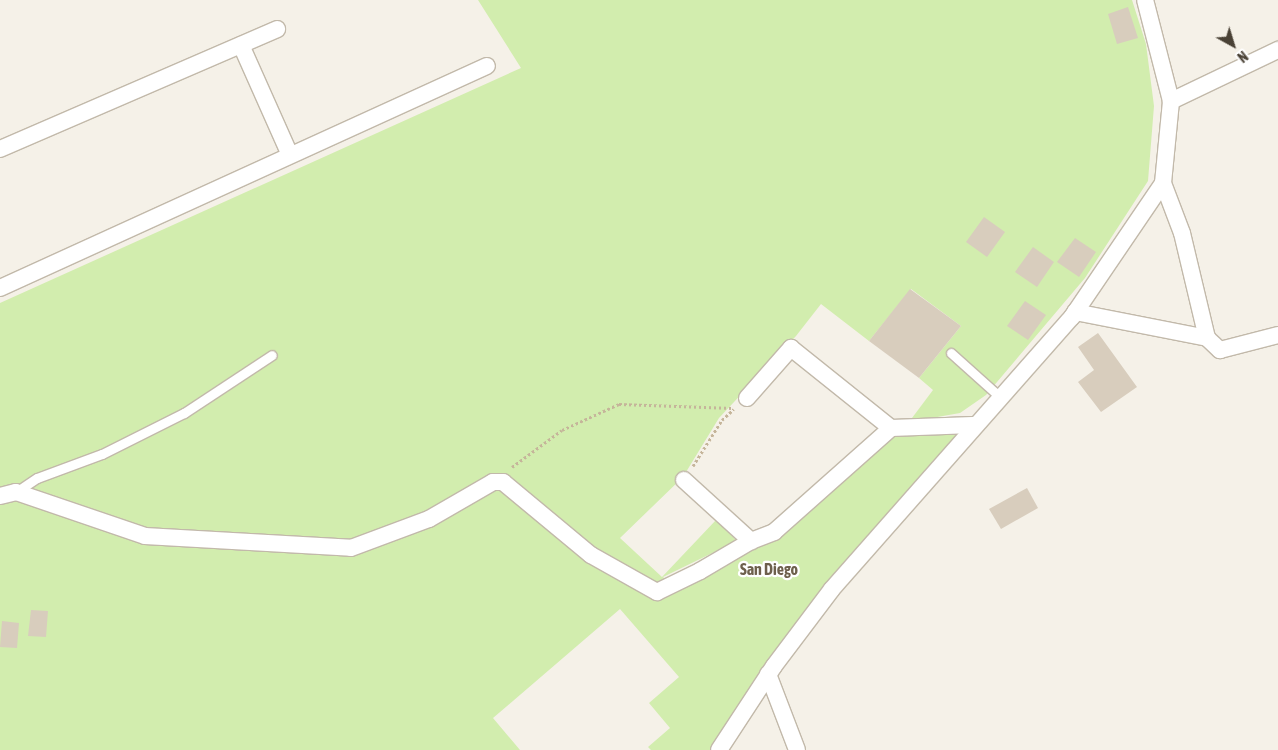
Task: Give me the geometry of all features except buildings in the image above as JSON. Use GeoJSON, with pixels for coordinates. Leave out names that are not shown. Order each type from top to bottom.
{"type":"FeatureCollection","features":[{"type":"Feature","properties":{"kind":"street"},"geometry":{"type":"LineString","coordinates":[[1145,0],[1171,101],[1163,182],[1182,233],[1207,338]]}},
{"type":"Feature","properties":{"kind":"street"},"geometry":{"type":"LineString","coordinates":[[0,149],[277,29]]}},
{"type":"Feature","properties":{"kind":"street"},"geometry":{"type":"LineString","coordinates":[[241,45],[290,155]]}},
{"type":"Feature","properties":{"kind":"street"},"geometry":{"type":"LineString","coordinates":[[1171,101],[1278,50]]}},
{"type":"Feature","properties":{"kind":"street"},"geometry":{"type":"LineString","coordinates":[[0,288],[487,66]]}},
{"type":"Feature","properties":{"kind":"street"},"geometry":{"type":"LineString","coordinates":[[719,750],[768,674],[832,589],[999,396],[1075,312],[1163,182]]}},
{"type":"Feature","properties":{"kind":"street"},"geometry":{"type":"LineString","coordinates":[[1075,312],[1207,338],[1220,350],[1278,335]]}},
{"type":"Feature","properties":{"kind":"street"},"geometry":{"type":"LineString","coordinates":[[741,403],[791,348],[891,428],[973,426]]}},
{"type":"Feature","properties":{"kind":"street"},"geometry":{"type":"LineString","coordinates":[[0,496],[16,492],[145,536],[352,548],[429,519],[493,482],[502,482],[591,555],[657,592],[700,571],[751,540],[774,532],[891,428]]}},
{"type":"Feature","properties":{"kind":"street"},"geometry":{"type":"LineString","coordinates":[[684,480],[751,540]]}},
{"type":"Feature","properties":{"kind":"street"},"geometry":{"type":"LineString","coordinates":[[768,674],[797,750]]}},
{"type":"Feature","properties":{"kind":"lane"},"geometry":{"type":"LineString","coordinates":[[16,492],[36,478],[102,454],[184,413],[272,354]]}},
{"type":"Feature","properties":{"kind":"lane"},"geometry":{"type":"LineString","coordinates":[[951,354],[999,396]]}},
{"type":"Feature","properties":{"kind":"path"},"geometry":{"type":"LineString","coordinates":[[684,480],[722,420],[741,403]]}},
{"type":"Feature","properties":{"kind":"path"},"geometry":{"type":"LineString","coordinates":[[493,482],[562,430],[618,404],[741,403]]}},
{"type":"Feature","properties":{"kind":"green space"},"geometry":{"type":"Polygon","coordinates":[[[478,0],[1132,0],[1146,44],[1154,106],[1148,181],[1085,278],[986,395],[960,413],[909,422],[933,390],[919,378],[961,326],[911,289],[869,341],[821,304],[796,336],[719,418],[683,477],[620,538],[662,577],[716,520],[737,541],[663,577],[673,587],[750,545],[892,433],[964,430],[714,750],[651,750],[648,747],[670,728],[649,703],[679,677],[620,609],[493,718],[520,750],[0,750],[0,303],[521,68],[478,0]]]}},
{"type":"Feature","properties":{"kind":"district","name":"San Diego"},"geometry":{"type":"Point","coordinates":[769,569]}}]}
